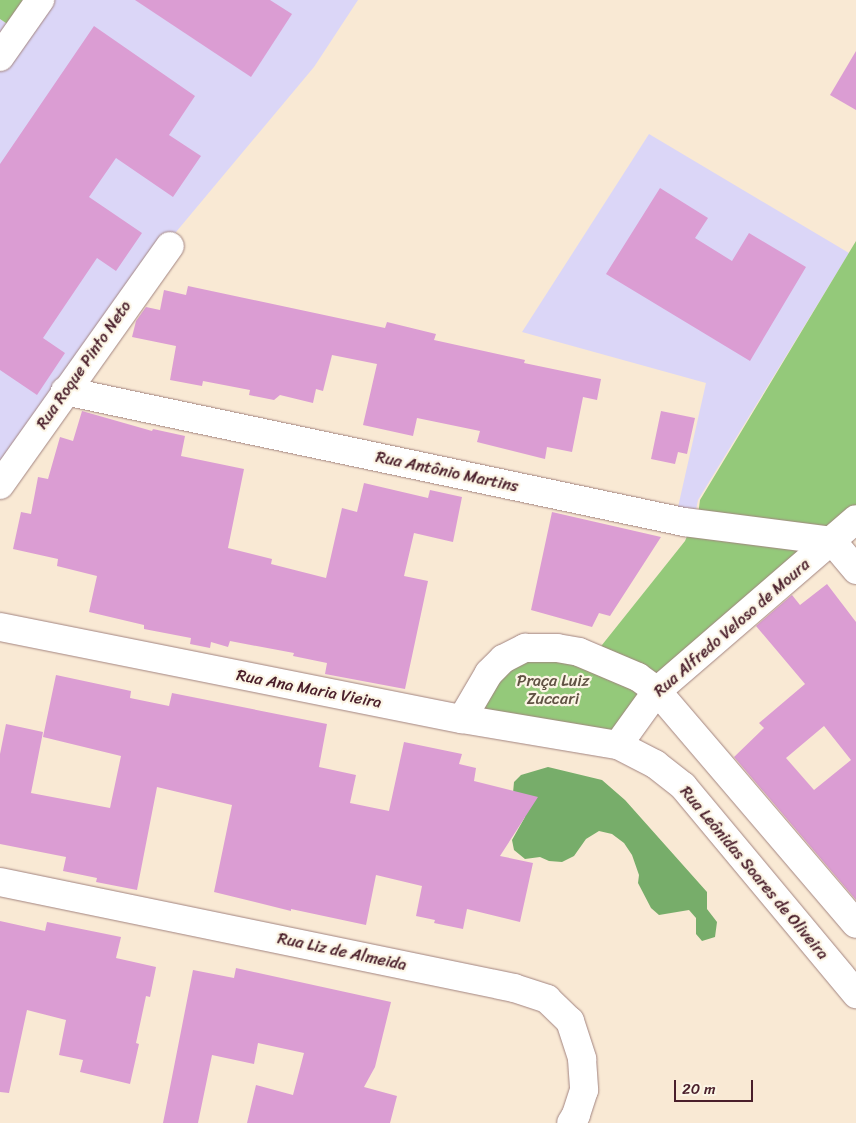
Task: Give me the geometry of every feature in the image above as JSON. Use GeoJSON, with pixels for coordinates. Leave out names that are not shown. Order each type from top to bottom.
{"type":"FeatureCollection","features":[{"type":"Feature","properties":{"kind":"street"},"geometry":{"type":"LineString","coordinates":[[0,57],[40,0]]}},
{"type":"Feature","properties":{"kind":"street","name":"Rua Roque Pinto Neto"},"geometry":{"type":"LineString","coordinates":[[0,485],[65,391],[170,246]]}},
{"type":"Feature","properties":{"kind":"street","name":"Rua Antônio Martins"},"geometry":{"type":"LineString","coordinates":[[65,391],[684,522],[832,541]]}},
{"type":"Feature","properties":{"kind":"street","name":"Rua Alfredo Veloso de Moura"},"geometry":{"type":"LineString","coordinates":[[618,745],[656,690],[856,519]]}},
{"type":"Feature","properties":{"kind":"street"},"geometry":{"type":"LineString","coordinates":[[832,541],[856,570]]}},
{"type":"Feature","properties":{"kind":"street","name":"Rua Ana Maria Vieira"},"geometry":{"type":"LineString","coordinates":[[0,627],[462,719],[618,745]]}},
{"type":"Feature","properties":{"kind":"street"},"geometry":{"type":"LineString","coordinates":[[462,719],[489,674],[503,659],[524,648],[557,648],[579,652],[638,677],[656,690],[856,924]]}},
{"type":"Feature","properties":{"kind":"street","name":"Rua Leônidas Soares de Oliveira"},"geometry":{"type":"LineString","coordinates":[[618,745],[655,764],[684,786],[856,994]]}},
{"type":"Feature","properties":{"kind":"street","name":"Rua Liz de Almeida"},"geometry":{"type":"LineString","coordinates":[[0,882],[514,988],[547,1000],[570,1021],[582,1059],[584,1090],[576,1115],[570,1123]]}},
{"type":"Feature","properties":{"kind":"shaded area"},"geometry":{"type":"Polygon","coordinates":[[[27,0],[358,0],[314,67],[166,244],[0,475],[0,19],[9,25],[27,0]]]}},
{"type":"Feature","properties":{"kind":"shaded area"},"geometry":{"type":"Polygon","coordinates":[[[649,134],[849,253],[698,500],[694,520],[676,516],[706,383],[522,332],[649,134]]]}},
{"type":"Feature","properties":{"kind":"green space"},"geometry":{"type":"Polygon","coordinates":[[[0,0],[27,0],[9,25],[0,19],[0,0]]]}},
{"type":"Feature","properties":{"kind":"green space"},"geometry":{"type":"Polygon","coordinates":[[[856,241],[856,507],[656,686],[594,655],[685,541],[694,520],[697,523],[700,500],[856,241]]]}},
{"type":"Feature","properties":{"kind":"green space","name":"Praça Luiz Zuccari"},"geometry":{"type":"Polygon","coordinates":[[[539,652],[647,692],[615,740],[471,714],[490,683],[539,652]]]}},
{"type":"Feature","properties":{"kind":"green space"},"geometry":{"type":"Polygon","coordinates":[[[548,767],[602,780],[625,800],[707,892],[707,909],[717,922],[715,937],[702,941],[696,934],[696,918],[689,910],[659,915],[651,908],[638,883],[639,875],[632,855],[624,843],[612,834],[599,831],[586,839],[574,856],[562,862],[549,861],[540,857],[525,859],[514,850],[512,840],[525,817],[513,793],[514,782],[521,775],[548,767]]]}},
{"type":"Feature","properties":{"kind":"building"},"geometry":{"type":"Polygon","coordinates":[[[135,0],[270,0],[292,14],[251,77],[135,0]]]}},
{"type":"Feature","properties":{"kind":"building"},"geometry":{"type":"Polygon","coordinates":[[[94,26],[195,96],[169,135],[201,156],[173,197],[116,158],[89,197],[142,233],[116,271],[97,258],[43,338],[65,353],[37,395],[0,370],[0,164],[94,26]]]}},
{"type":"Feature","properties":{"kind":"building"},"geometry":{"type":"Polygon","coordinates":[[[856,51],[856,110],[830,95],[856,51]]]}},
{"type":"Feature","properties":{"kind":"building"},"geometry":{"type":"Polygon","coordinates":[[[660,188],[708,218],[695,238],[732,261],[749,233],[806,267],[750,361],[606,274],[660,188]]]}},
{"type":"Feature","properties":{"kind":"building"},"geometry":{"type":"Polygon","coordinates":[[[188,286],[385,328],[387,322],[436,334],[434,340],[525,360],[524,363],[601,379],[597,400],[583,397],[572,452],[547,447],[545,459],[477,442],[480,431],[417,418],[413,436],[363,425],[377,364],[332,355],[323,391],[316,389],[313,403],[280,395],[274,400],[249,395],[250,390],[203,381],[202,386],[170,380],[176,346],[132,337],[136,321],[146,307],[160,310],[164,290],[186,295],[188,286]]]}},
{"type":"Feature","properties":{"kind":"building"},"geometry":{"type":"Polygon","coordinates":[[[82,411],[152,431],[153,429],[185,436],[181,456],[244,469],[228,548],[272,559],[271,564],[326,578],[342,508],[357,512],[364,483],[428,498],[430,490],[462,497],[453,542],[414,533],[404,576],[428,581],[405,689],[325,674],[327,663],[293,656],[294,653],[230,641],[228,647],[211,642],[210,648],[190,644],[191,638],[144,629],[144,625],[89,612],[97,576],[57,566],[58,559],[13,549],[21,512],[31,514],[38,477],[48,479],[60,437],[73,441],[82,411]]]}},
{"type":"Feature","properties":{"kind":"building"},"geometry":{"type":"Polygon","coordinates":[[[661,411],[695,418],[687,454],[678,452],[675,464],[651,459],[661,411]]]}},
{"type":"Feature","properties":{"kind":"building"},"geometry":{"type":"Polygon","coordinates":[[[552,512],[661,537],[610,616],[599,613],[592,627],[531,610],[552,512]]]}},
{"type":"Feature","properties":{"kind":"building"},"geometry":{"type":"Polygon","coordinates":[[[827,584],[856,622],[856,900],[734,757],[764,728],[759,723],[805,684],[756,626],[792,595],[800,605],[827,584]],[[824,726],[786,758],[814,790],[851,760],[824,726]]]}},
{"type":"Feature","properties":{"kind":"building"},"geometry":{"type":"Polygon","coordinates":[[[56,675],[131,691],[130,698],[169,706],[172,693],[327,724],[319,767],[356,775],[350,803],[389,811],[404,742],[462,754],[459,764],[476,768],[474,781],[538,797],[500,856],[533,863],[520,922],[467,909],[463,929],[434,923],[435,920],[416,916],[422,886],[376,875],[366,925],[291,909],[291,911],[214,892],[232,805],[157,787],[137,890],[96,882],[97,878],[63,871],[66,857],[0,844],[0,754],[6,724],[43,732],[31,793],[110,808],[121,756],[43,737],[56,675]]]}},
{"type":"Feature","properties":{"kind":"building"},"geometry":{"type":"Polygon","coordinates":[[[0,921],[45,931],[47,922],[121,937],[116,958],[156,967],[150,997],[146,996],[136,1043],[139,1044],[130,1084],[80,1072],[83,1060],[59,1055],[66,1020],[27,1010],[9,1093],[0,1092],[0,921]]]}},
{"type":"Feature","properties":{"kind":"building"},"geometry":{"type":"Polygon","coordinates":[[[236,968],[391,1002],[375,1067],[364,1087],[397,1096],[390,1123],[247,1123],[256,1085],[293,1095],[304,1053],[258,1043],[254,1064],[212,1055],[198,1123],[163,1123],[193,970],[234,978],[236,968]]]}}]}
